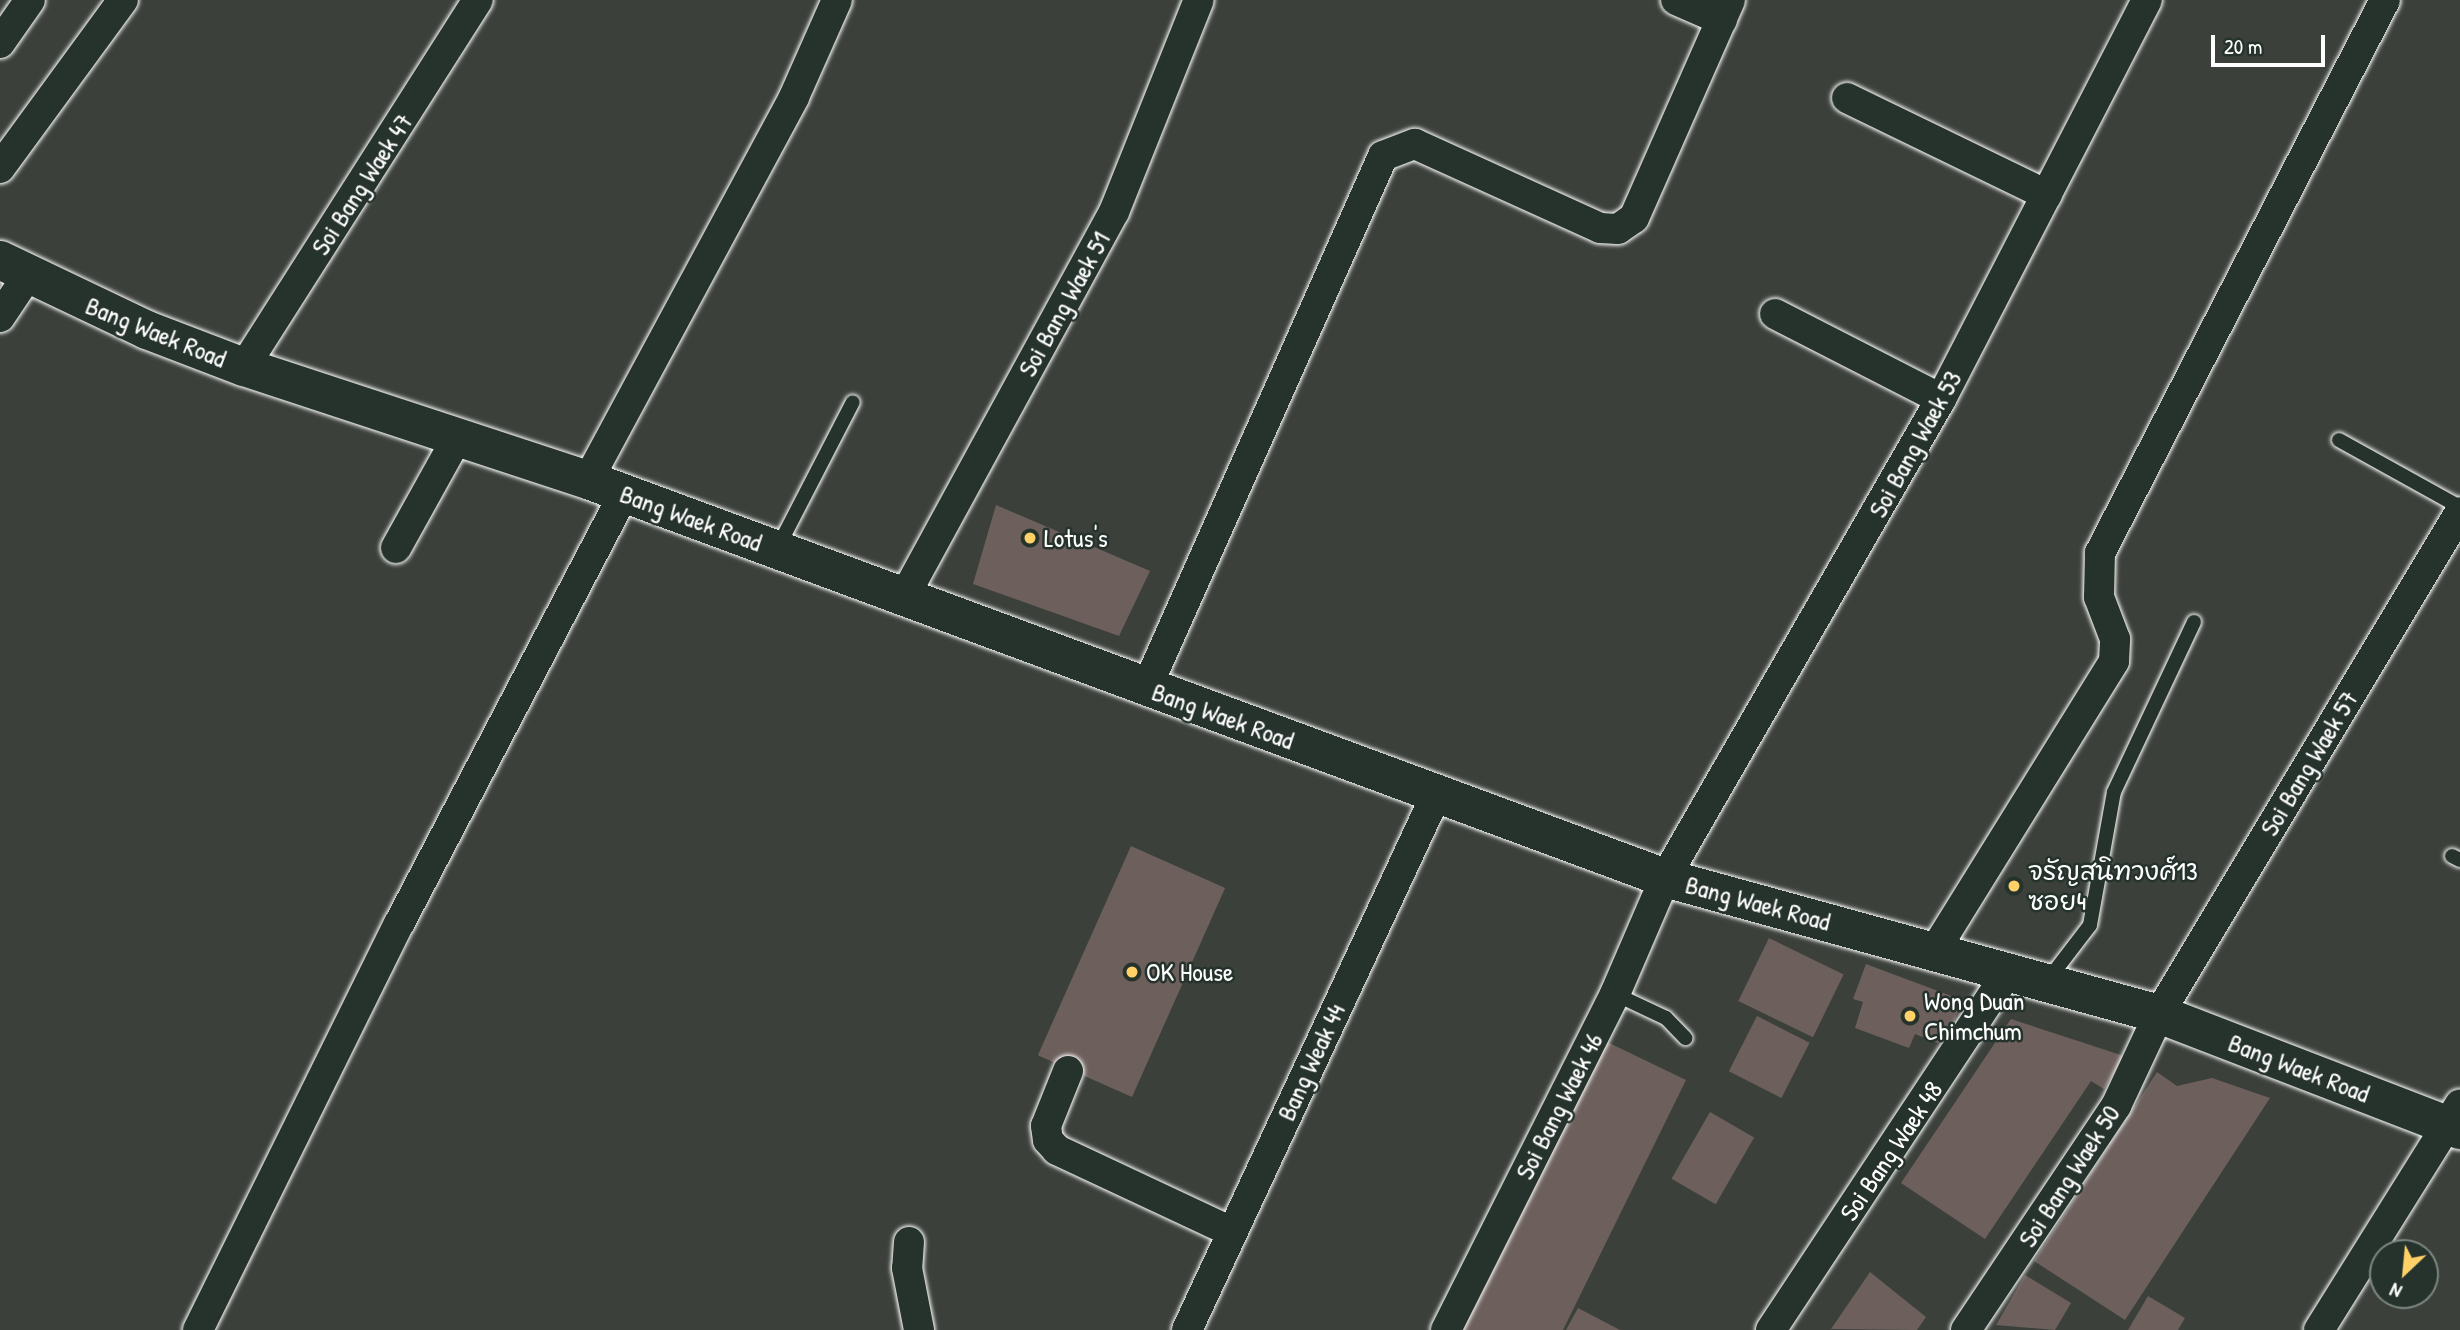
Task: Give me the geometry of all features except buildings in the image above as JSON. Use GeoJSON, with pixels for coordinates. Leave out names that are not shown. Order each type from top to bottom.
{"type":"FeatureCollection","features":[{"type":"Feature","properties":{"kind":"main road","name":"Bang Waek Road"},"geometry":{"type":"LineString","coordinates":[[14,267],[244,367],[588,480],[1146,689],[1665,878],[2048,980],[2159,1014],[2456,1120]]}},
{"type":"Feature","properties":{"kind":"street"},"geometry":{"type":"LineString","coordinates":[[0,43],[30,0]]}},
{"type":"Feature","properties":{"kind":"street"},"geometry":{"type":"LineString","coordinates":[[0,168],[123,0]]}},
{"type":"Feature","properties":{"kind":"street","name":"Soi Bang Waek 47"},"geometry":{"type":"LineString","coordinates":[[244,367],[478,0]]}},
{"type":"Feature","properties":{"kind":"street"},"geometry":{"type":"LineString","coordinates":[[588,480],[793,97],[837,0]]}},
{"type":"Feature","properties":{"kind":"street","name":"Soi Bang Waek 51"},"geometry":{"type":"LineString","coordinates":[[904,597],[1114,212],[1199,0]]}},
{"type":"Feature","properties":{"kind":"street"},"geometry":{"type":"LineString","coordinates":[[1146,689],[1383,156],[1416,144],[1600,228],[1618,229],[1634,218],[1726,10],[1676,0]]}},
{"type":"Feature","properties":{"kind":"street","name":"Soi Bang Waek 53"},"geometry":{"type":"LineString","coordinates":[[1665,878],[1941,399],[2147,0]]}},
{"type":"Feature","properties":{"kind":"street"},"geometry":{"type":"LineString","coordinates":[[1935,950],[2114,661],[2116,639],[2099,597],[2101,553],[2385,0]]}},
{"type":"Feature","properties":{"kind":"street"},"geometry":{"type":"LineString","coordinates":[[1847,98],[2047,195]]}},
{"type":"Feature","properties":{"kind":"street"},"geometry":{"type":"LineString","coordinates":[[0,317],[14,267]]}},
{"type":"Feature","properties":{"kind":"street"},"geometry":{"type":"LineString","coordinates":[[1775,314],[1941,399]]}},
{"type":"Feature","properties":{"kind":"street"},"geometry":{"type":"LineString","coordinates":[[396,548],[457,438]]}},
{"type":"Feature","properties":{"kind":"street"},"geometry":{"type":"LineString","coordinates":[[198,1330],[398,924],[624,493]]}},
{"type":"Feature","properties":{"kind":"street","name":"Soi Bang Waek 57"},"geometry":{"type":"LineString","coordinates":[[2159,1014],[2460,510]]}},
{"type":"Feature","properties":{"kind":"street","name":"Bang Weak 44"},"geometry":{"type":"LineString","coordinates":[[1187,1330],[1436,794]]}},
{"type":"Feature","properties":{"kind":"street","name":"Soi Bang Waek 46"},"geometry":{"type":"LineString","coordinates":[[1446,1330],[1615,994],[1665,878]]}},
{"type":"Feature","properties":{"kind":"street","name":"Soi Bang Waek 48"},"geometry":{"type":"LineString","coordinates":[[1771,1330],[2009,971]]}},
{"type":"Feature","properties":{"kind":"street","name":"Soi Bang Waek 50"},"geometry":{"type":"LineString","coordinates":[[1966,1330],[2116,1106],[2159,1014]]}},
{"type":"Feature","properties":{"kind":"street"},"geometry":{"type":"LineString","coordinates":[[1068,1071],[1046,1126],[1048,1140],[1232,1233]]}},
{"type":"Feature","properties":{"kind":"street"},"geometry":{"type":"LineString","coordinates":[[2319,1330],[2456,1120]]}},
{"type":"Feature","properties":{"kind":"street"},"geometry":{"type":"LineString","coordinates":[[909,1242],[906,1268],[919,1330]]}},
{"type":"Feature","properties":{"kind":"lane"},"geometry":{"type":"LineString","coordinates":[[776,550],[853,402]]}},
{"type":"Feature","properties":{"kind":"lane"},"geometry":{"type":"LineString","coordinates":[[2339,440],[2460,510]]}},
{"type":"Feature","properties":{"kind":"lane"},"geometry":{"type":"LineString","coordinates":[[2048,980],[2090,925],[2114,792],[2194,622]]}},
{"type":"Feature","properties":{"kind":"lane"},"geometry":{"type":"LineString","coordinates":[[1615,994],[1666,1018],[1685,1038]]}},
{"type":"Feature","properties":{"kind":"place","name":"Lotus's"},"geometry":{"type":"Point","coordinates":[1030,538]}},
{"type":"Feature","properties":{"kind":"place","name":"จรัญสนิทวงศ์13 ซอย4"},"geometry":{"type":"Point","coordinates":[2014,886]}},
{"type":"Feature","properties":{"kind":"place","name":"OK House"},"geometry":{"type":"Point","coordinates":[1132,972]}},
{"type":"Feature","properties":{"kind":"place","name":"Wong Duan Chimchum"},"geometry":{"type":"Point","coordinates":[1910,1016]}}]}
